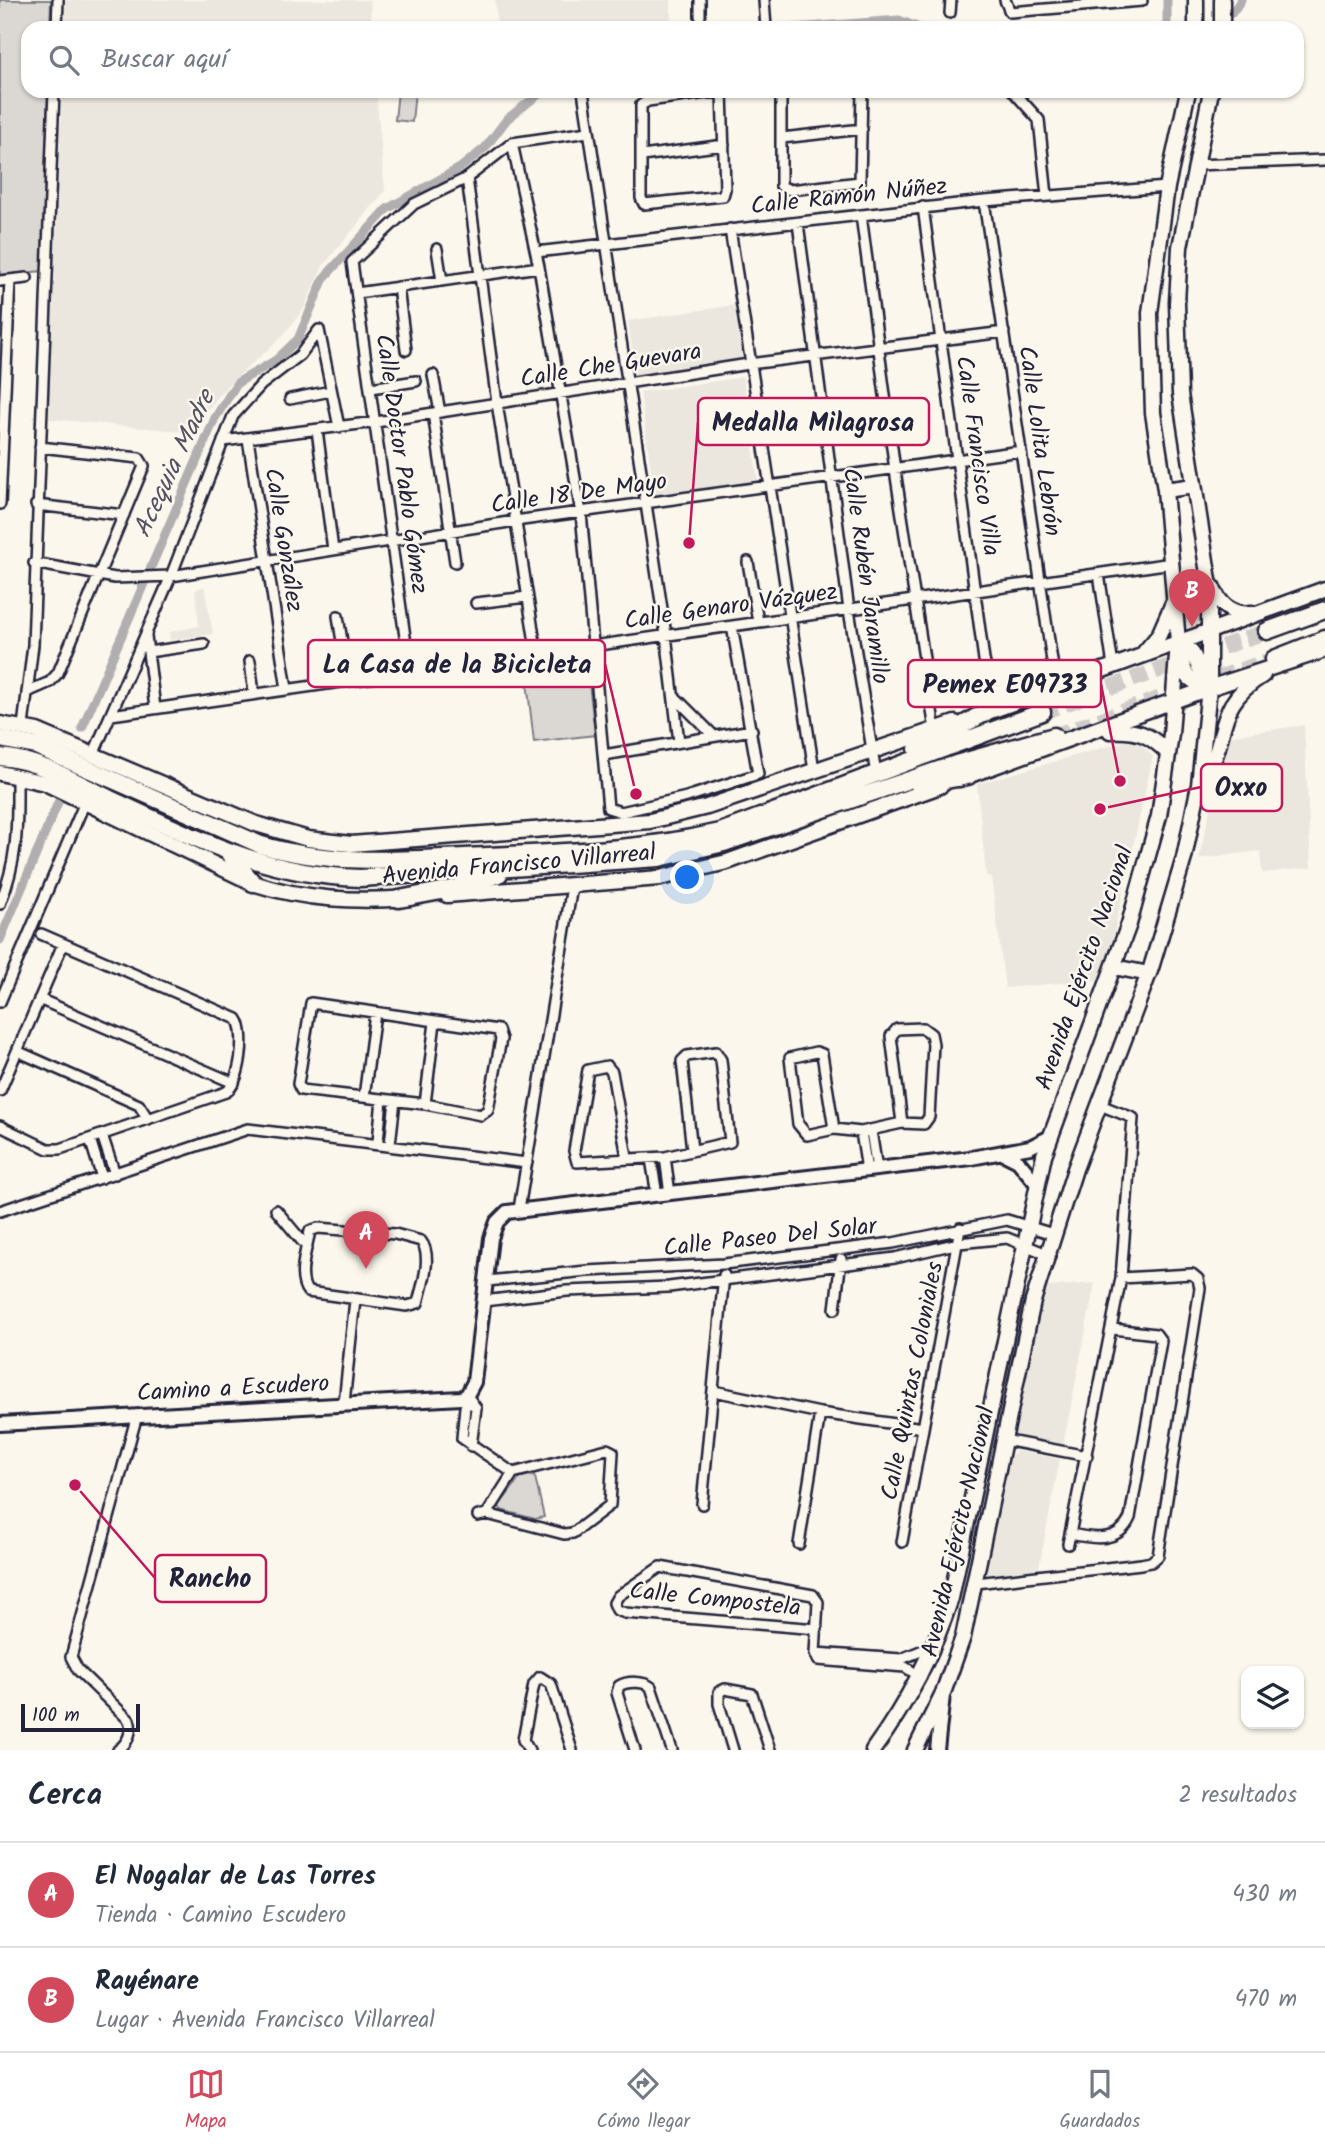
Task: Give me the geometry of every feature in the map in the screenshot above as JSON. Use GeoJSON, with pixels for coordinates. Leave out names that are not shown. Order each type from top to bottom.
{"type":"FeatureCollection","features":[{"type":"Feature","properties":{"kind":"highway"},"geometry":{"type":"LineString","coordinates":[[1267,631],[1325,610]]}},
{"type":"Feature","properties":{"kind":"highway","name":"Avenida Francisco Villarreal"},"geometry":{"type":"LineString","coordinates":[[1278,661],[1325,639]]}},
{"type":"Feature","properties":{"kind":"highway"},"geometry":{"type":"LineString","coordinates":[[813,797],[945,736],[990,711]]}},
{"type":"Feature","properties":{"kind":"highway","name":"Avenida Francisco Villarreal"},"geometry":{"type":"LineString","coordinates":[[0,739],[36,746],[234,836],[297,855],[347,861],[585,851],[653,845],[720,832],[1042,712]]}},
{"type":"Feature","properties":{"kind":"highway","name":"Avenida Francisco Villarreal"},"geometry":{"type":"LineString","coordinates":[[0,757],[38,766],[228,853],[265,865],[323,877],[360,878],[659,858],[724,843],[839,804],[962,770],[1054,736]]}},
{"type":"Feature","properties":{"kind":"highway"},"geometry":{"type":"LineString","coordinates":[[228,853],[253,883]]}},
{"type":"Feature","properties":{"kind":"highway"},"geometry":{"type":"LineString","coordinates":[[400,899],[477,883],[512,868]]}},
{"type":"Feature","properties":{"kind":"main road"},"geometry":{"type":"LineString","coordinates":[[1196,0],[1196,21]]}},
{"type":"Feature","properties":{"kind":"main road"},"geometry":{"type":"LineString","coordinates":[[1222,0],[1222,21]]}},
{"type":"Feature","properties":{"kind":"main road","name":"Avenida Ejército Nacional"},"geometry":{"type":"LineString","coordinates":[[873,1750],[920,1676],[935,1645],[953,1590],[1037,1184],[1050,1137],[1114,967],[1150,858],[1168,753],[1178,642],[1165,490],[1153,413],[1150,313],[1167,187],[1186,98]]}},
{"type":"Feature","properties":{"kind":"main road","name":"Avenida Ejército Nacional"},"geometry":{"type":"LineString","coordinates":[[915,1750],[943,1693],[963,1637],[1023,1346],[1047,1254],[1149,974],[1184,858],[1199,785],[1209,688],[1209,580],[1180,394],[1177,303],[1180,247],[1209,98]]}},
{"type":"Feature","properties":{"kind":"main road"},"geometry":{"type":"LineString","coordinates":[[1165,490],[1194,486]]}},
{"type":"Feature","properties":{"kind":"main road"},"geometry":{"type":"LineString","coordinates":[[1209,580],[1216,597],[1227,608],[1242,614],[1264,611]]}},
{"type":"Feature","properties":{"kind":"main road","name":"Avenida Francisco Villarreal"},"geometry":{"type":"LineString","coordinates":[[0,724],[23,726],[256,824],[308,839],[351,844],[650,821],[707,807],[935,730],[1325,589]]}},
{"type":"Feature","properties":{"kind":"main road"},"geometry":{"type":"LineString","coordinates":[[1142,655],[1159,635],[1175,598]]}},
{"type":"Feature","properties":{"kind":"main road"},"geometry":{"type":"LineString","coordinates":[[1178,642],[1191,651],[1209,688]]}},
{"type":"Feature","properties":{"kind":"main road","name":"Avenida Francisco Villarreal"},"geometry":{"type":"LineString","coordinates":[[0,773],[45,783],[253,883],[297,896],[358,902],[660,878],[727,862],[962,770],[996,767],[1278,661],[1325,650]]}},
{"type":"Feature","properties":{"kind":"main road"},"geometry":{"type":"LineString","coordinates":[[1199,785],[1213,762],[1228,709],[1243,690],[1278,661]]}},
{"type":"Feature","properties":{"kind":"main road"},"geometry":{"type":"LineString","coordinates":[[962,770],[954,751],[957,744],[990,711]]}},
{"type":"Feature","properties":{"kind":"main road"},"geometry":{"type":"LineString","coordinates":[[1091,733],[1139,731],[1157,742],[1168,753]]}},
{"type":"Feature","properties":{"kind":"main road"},"geometry":{"type":"LineString","coordinates":[[1114,967],[1149,974]]}},
{"type":"Feature","properties":{"kind":"street"},"geometry":{"type":"LineString","coordinates":[[57,21],[58,0]]}},
{"type":"Feature","properties":{"kind":"street"},"geometry":{"type":"LineString","coordinates":[[700,0],[701,16]]}},
{"type":"Feature","properties":{"kind":"street"},"geometry":{"type":"LineString","coordinates":[[764,0],[766,21]]}},
{"type":"Feature","properties":{"kind":"street"},"geometry":{"type":"LineString","coordinates":[[950,13],[951,0]]}},
{"type":"Feature","properties":{"kind":"street"},"geometry":{"type":"LineString","coordinates":[[1005,0],[1010,12],[1070,4],[1142,1]]}},
{"type":"Feature","properties":{"kind":"street"},"geometry":{"type":"LineString","coordinates":[[23,726],[33,645],[36,505],[54,98]]}},
{"type":"Feature","properties":{"kind":"street"},"geometry":{"type":"LineString","coordinates":[[584,98],[666,635],[679,742]]}},
{"type":"Feature","properties":{"kind":"street"},"geometry":{"type":"LineString","coordinates":[[676,98],[643,103],[640,108],[641,198],[644,204],[719,198],[725,189],[722,98]]}},
{"type":"Feature","properties":{"kind":"street"},"geometry":{"type":"LineString","coordinates":[[781,98],[782,188],[857,184],[863,176],[862,98]]}},
{"type":"Feature","properties":{"kind":"street"},"geometry":{"type":"LineString","coordinates":[[1019,98],[1039,120],[1047,196]]}},
{"type":"Feature","properties":{"kind":"street"},"geometry":{"type":"LineString","coordinates":[[782,138],[862,129]]}},
{"type":"Feature","properties":{"kind":"street"},"geometry":{"type":"LineString","coordinates":[[537,655],[497,403],[467,178],[512,143],[588,132]]}},
{"type":"Feature","properties":{"kind":"street"},"geometry":{"type":"LineString","coordinates":[[512,143],[540,267],[582,513],[608,808],[621,812],[754,777],[759,770],[732,626]]}},
{"type":"Feature","properties":{"kind":"street"},"geometry":{"type":"LineString","coordinates":[[642,156],[724,145]]}},
{"type":"Feature","properties":{"kind":"street"},"geometry":{"type":"LineString","coordinates":[[1195,165],[1325,160]]}},
{"type":"Feature","properties":{"kind":"street","name":"Calle Doctor Pablo Gómez"},"geometry":{"type":"LineString","coordinates":[[410,672],[352,262],[414,204],[467,178]]}},
{"type":"Feature","properties":{"kind":"street","name":"Calle Ramón Núñez"},"geometry":{"type":"LineString","coordinates":[[536,252],[923,207],[1167,187]]}},
{"type":"Feature","properties":{"kind":"street","name":"Calle Lolita Lebrón"},"geometry":{"type":"LineString","coordinates":[[985,201],[1056,688]]}},
{"type":"Feature","properties":{"kind":"street","name":"Calle Francisco Villa"},"geometry":{"type":"LineString","coordinates":[[923,207],[977,592],[990,711]]}},
{"type":"Feature","properties":{"kind":"street"},"geometry":{"type":"LineString","coordinates":[[861,215],[895,470],[935,730]]}},
{"type":"Feature","properties":{"kind":"street","name":"Calle Rubén Jaramillo"},"geometry":{"type":"LineString","coordinates":[[798,223],[849,610],[875,768]]}},
{"type":"Feature","properties":{"kind":"street"},"geometry":{"type":"LineString","coordinates":[[730,229],[768,488],[814,770]]}},
{"type":"Feature","properties":{"kind":"street"},"geometry":{"type":"LineString","coordinates":[[437,249],[442,281]]}},
{"type":"Feature","properties":{"kind":"street"},"geometry":{"type":"LineString","coordinates":[[357,293],[540,267]]}},
{"type":"Feature","properties":{"kind":"street"},"geometry":{"type":"LineString","coordinates":[[0,504],[5,280],[27,278]]}},
{"type":"Feature","properties":{"kind":"street"},"geometry":{"type":"LineString","coordinates":[[398,287],[406,350]]}},
{"type":"Feature","properties":{"kind":"street"},"geometry":{"type":"LineString","coordinates":[[93,755],[171,576],[233,416],[248,399],[300,355],[319,330],[339,427]]}},
{"type":"Feature","properties":{"kind":"street","name":"Calle Che Guevara"},"geometry":{"type":"LineString","coordinates":[[223,441],[376,422],[749,364],[942,342],[1004,332]]}},
{"type":"Feature","properties":{"kind":"street"},"geometry":{"type":"LineString","coordinates":[[433,375],[455,562]]}},
{"type":"Feature","properties":{"kind":"street"},"geometry":{"type":"LineString","coordinates":[[371,388],[416,381]]}},
{"type":"Feature","properties":{"kind":"street"},"geometry":{"type":"LineString","coordinates":[[290,399],[331,391]]}},
{"type":"Feature","properties":{"kind":"street"},"geometry":{"type":"LineString","coordinates":[[317,430],[333,550]]}},
{"type":"Feature","properties":{"kind":"street","name":"Calle González"},"geometry":{"type":"LineString","coordinates":[[248,439],[288,689]]}},
{"type":"Feature","properties":{"kind":"street"},"geometry":{"type":"LineString","coordinates":[[27,692],[50,682],[58,673],[143,471],[139,458],[40,447]]}},
{"type":"Feature","properties":{"kind":"street","name":"Calle 18 De Mayo"},"geometry":{"type":"LineString","coordinates":[[34,563],[100,575],[141,578],[171,576],[515,521],[1021,451]]}},
{"type":"Feature","properties":{"kind":"street"},"geometry":{"type":"LineString","coordinates":[[36,505],[124,515]]}},
{"type":"Feature","properties":{"kind":"street"},"geometry":{"type":"LineString","coordinates":[[748,562],[758,622]]}},
{"type":"Feature","properties":{"kind":"street","name":"Calle Genaro Vázquez"},"geometry":{"type":"LineString","coordinates":[[111,715],[1172,563]]}},
{"type":"Feature","properties":{"kind":"street"},"geometry":{"type":"LineString","coordinates":[[1099,575],[1113,666]]}},
{"type":"Feature","properties":{"kind":"street"},"geometry":{"type":"LineString","coordinates":[[476,603],[527,597]]}},
{"type":"Feature","properties":{"kind":"street"},"geometry":{"type":"LineString","coordinates":[[338,617],[348,680]]}},
{"type":"Feature","properties":{"kind":"street"},"geometry":{"type":"LineString","coordinates":[[145,634],[155,708]]}},
{"type":"Feature","properties":{"kind":"street"},"geometry":{"type":"LineString","coordinates":[[148,652],[204,644]]}},
{"type":"Feature","properties":{"kind":"street"},"geometry":{"type":"LineString","coordinates":[[250,661],[254,694]]}},
{"type":"Feature","properties":{"kind":"street"},"geometry":{"type":"LineString","coordinates":[[674,696],[713,736]]}},
{"type":"Feature","properties":{"kind":"street"},"geometry":{"type":"LineString","coordinates":[[604,755],[752,730]]}},
{"type":"Feature","properties":{"kind":"street"},"geometry":{"type":"LineString","coordinates":[[0,904],[13,871],[17,845],[17,775]]}},
{"type":"Feature","properties":{"kind":"street"},"geometry":{"type":"LineString","coordinates":[[0,1002],[85,802]]}},
{"type":"Feature","properties":{"kind":"street"},"geometry":{"type":"LineString","coordinates":[[519,1209],[572,886]]}},
{"type":"Feature","properties":{"kind":"street"},"geometry":{"type":"LineString","coordinates":[[0,1126],[54,1150],[226,1092],[234,1083],[244,1035],[237,1019],[41,934]]}},
{"type":"Feature","properties":{"kind":"street"},"geometry":{"type":"LineString","coordinates":[[0,1091],[63,944]]}},
{"type":"Feature","properties":{"kind":"street"},"geometry":{"type":"LineString","coordinates":[[39,999],[234,1083]]}},
{"type":"Feature","properties":{"kind":"street"},"geometry":{"type":"LineString","coordinates":[[311,1003],[435,1022],[494,1028],[501,1039],[486,1114],[425,1104],[304,1091],[298,1084],[311,1003]]}},
{"type":"Feature","properties":{"kind":"street"},"geometry":{"type":"LineString","coordinates":[[364,1097],[375,1013]]}},
{"type":"Feature","properties":{"kind":"street"},"geometry":{"type":"LineString","coordinates":[[425,1104],[435,1022]]}},
{"type":"Feature","properties":{"kind":"street"},"geometry":{"type":"LineString","coordinates":[[834,1129],[824,1058],[816,1052],[793,1056],[790,1061],[799,1130],[807,1135],[834,1129],[866,1132],[902,1123],[923,1124],[929,1117],[933,1044],[931,1034],[923,1028],[897,1029],[891,1036],[902,1123]]}},
{"type":"Feature","properties":{"kind":"street"},"geometry":{"type":"LineString","coordinates":[[17,1051],[139,1105],[148,1119]]}},
{"type":"Feature","properties":{"kind":"street"},"geometry":{"type":"LineString","coordinates":[[627,1157],[612,1072],[607,1066],[592,1068],[584,1078],[575,1159],[582,1164],[627,1157],[665,1157],[730,1142],[722,1060],[716,1052],[687,1056],[681,1060],[692,1150]]}},
{"type":"Feature","properties":{"kind":"street"},"geometry":{"type":"LineString","coordinates":[[377,1142],[382,1099]]}},
{"type":"Feature","properties":{"kind":"street"},"geometry":{"type":"LineString","coordinates":[[390,1144],[395,1101]]}},
{"type":"Feature","properties":{"kind":"street"},"geometry":{"type":"LineString","coordinates":[[1100,1105],[1133,1118],[1121,1278],[1070,1539],[1112,1536],[1121,1532],[1130,1518],[1161,1341],[1156,1334],[1112,1329]]}},
{"type":"Feature","properties":{"kind":"street"},"geometry":{"type":"LineString","coordinates":[[0,1211],[248,1129],[377,1142],[527,1163]]}},
{"type":"Feature","properties":{"kind":"street"},"geometry":{"type":"LineString","coordinates":[[866,1132],[872,1169]]}},
{"type":"Feature","properties":{"kind":"street"},"geometry":{"type":"LineString","coordinates":[[102,1135],[115,1174]]}},
{"type":"Feature","properties":{"kind":"street"},"geometry":{"type":"LineString","coordinates":[[513,1473],[482,1515],[564,1534],[573,1533],[610,1505],[614,1456],[611,1449],[513,1473],[471,1446],[476,1408],[469,1399],[474,1382],[491,1238],[497,1222],[507,1212],[1002,1153],[1030,1147],[1050,1137]]}},
{"type":"Feature","properties":{"kind":"street"},"geometry":{"type":"LineString","coordinates":[[90,1139],[102,1178]]}},
{"type":"Feature","properties":{"kind":"street"},"geometry":{"type":"LineString","coordinates":[[1002,1153],[1018,1161],[1037,1184]]}},
{"type":"Feature","properties":{"kind":"street"},"geometry":{"type":"LineString","coordinates":[[664,1194],[665,1157]]}},
{"type":"Feature","properties":{"kind":"street"},"geometry":{"type":"LineString","coordinates":[[652,1158],[664,1194]]}},
{"type":"Feature","properties":{"kind":"street"},"geometry":{"type":"LineString","coordinates":[[276,1210],[307,1247]]}},
{"type":"Feature","properties":{"kind":"street","name":"Calle Paseo Del Solar"},"geometry":{"type":"LineString","coordinates":[[486,1281],[566,1272],[724,1264],[893,1243],[1007,1220],[1053,1234]]}},
{"type":"Feature","properties":{"kind":"street"},"geometry":{"type":"LineString","coordinates":[[315,1228],[418,1238],[424,1243],[426,1259],[418,1303],[408,1306],[355,1300],[314,1294],[304,1289],[302,1281],[307,1247],[310,1231],[315,1228]]}},
{"type":"Feature","properties":{"kind":"street","name":"Calle Quintas Coloniales"},"geometry":{"type":"LineString","coordinates":[[902,1542],[960,1228]]}},
{"type":"Feature","properties":{"kind":"street","name":"Calle Paseo Del Solar"},"geometry":{"type":"LineString","coordinates":[[484,1301],[567,1291],[669,1287],[895,1258],[959,1243],[1007,1238],[1047,1254]]}},
{"type":"Feature","properties":{"kind":"street"},"geometry":{"type":"LineString","coordinates":[[835,1309],[841,1263],[840,1249]]}},
{"type":"Feature","properties":{"kind":"street"},"geometry":{"type":"LineString","coordinates":[[702,1504],[724,1264]]}},
{"type":"Feature","properties":{"kind":"street"},"geometry":{"type":"LineString","coordinates":[[566,1272],[567,1291]]}},
{"type":"Feature","properties":{"kind":"street"},"geometry":{"type":"LineString","coordinates":[[976,1583],[1141,1564],[1151,1562],[1157,1556],[1200,1288],[1198,1279],[1192,1274],[1121,1278]]}},
{"type":"Feature","properties":{"kind":"street"},"geometry":{"type":"LineString","coordinates":[[344,1403],[355,1300]]}},
{"type":"Feature","properties":{"kind":"street"},"geometry":{"type":"LineString","coordinates":[[714,1391],[820,1413],[923,1428]]}},
{"type":"Feature","properties":{"kind":"street","name":"Camino a Escudero"},"geometry":{"type":"LineString","coordinates":[[0,1424],[344,1403],[469,1399]]}},
{"type":"Feature","properties":{"kind":"street"},"geometry":{"type":"LineString","coordinates":[[799,1544],[820,1413]]}},
{"type":"Feature","properties":{"kind":"street"},"geometry":{"type":"LineString","coordinates":[[118,1750],[127,1741],[131,1729],[129,1720],[78,1670],[71,1657],[137,1415]]}},
{"type":"Feature","properties":{"kind":"street"},"geometry":{"type":"LineString","coordinates":[[1004,1440],[1087,1456]]}},
{"type":"Feature","properties":{"kind":"street","name":"Calle Compostela"},"geometry":{"type":"LineString","coordinates":[[817,1629],[625,1613],[617,1610],[614,1603],[618,1596],[654,1569],[664,1567],[813,1595],[818,1602],[817,1629],[815,1653],[818,1660],[865,1661]]}},
{"type":"Feature","properties":{"kind":"street"},"geometry":{"type":"LineString","coordinates":[[865,1661],[906,1658],[935,1645]]}},
{"type":"Feature","properties":{"kind":"street"},"geometry":{"type":"LineString","coordinates":[[865,1661],[905,1667],[920,1676]]}},
{"type":"Feature","properties":{"kind":"street"},"geometry":{"type":"LineString","coordinates":[[527,1748],[523,1740],[536,1679],[549,1681],[572,1750]]}},
{"type":"Feature","properties":{"kind":"street"},"geometry":{"type":"LineString","coordinates":[[635,1750],[618,1697],[619,1686],[624,1683],[649,1685],[671,1750]]}},
{"type":"Feature","properties":{"kind":"street"},"geometry":{"type":"LineString","coordinates":[[733,1750],[719,1704],[719,1692],[724,1689],[752,1695],[770,1750]]}},
{"type":"Feature","properties":{"kind":"street"},"geometry":{"type":"LineString","coordinates":[[937,1750],[943,1693]]}},
{"type":"Feature","properties":{"kind":"shaded area"},"geometry":{"type":"Polygon","coordinates":[[[0,0],[51,0],[50,21],[21,21],[21,98],[48,98],[43,271],[0,275],[0,0]]]}},
{"type":"Feature","properties":{"kind":"shaded area"},"geometry":{"type":"Polygon","coordinates":[[[66,0],[370,0],[372,21],[65,21],[66,0]]]}},
{"type":"Feature","properties":{"kind":"shaded area"},"geometry":{"type":"Polygon","coordinates":[[[495,0],[671,0],[671,20],[666,21],[496,21],[495,0]]]}},
{"type":"Feature","properties":{"kind":"shaded area"},"geometry":{"type":"Polygon","coordinates":[[[62,98],[377,98],[385,191],[323,266],[303,310],[281,338],[227,386],[189,432],[49,419],[62,98]]]}},
{"type":"Feature","properties":{"kind":"shaded area"},"geometry":{"type":"Polygon","coordinates":[[[397,98],[414,98],[412,122],[395,120],[397,98]]]}},
{"type":"Feature","properties":{"kind":"shaded area"},"geometry":{"type":"Polygon","coordinates":[[[734,305],[742,360],[636,376],[628,321],[734,305]]]}},
{"type":"Feature","properties":{"kind":"shaded area"},"geometry":{"type":"Polygon","coordinates":[[[743,377],[758,483],[655,498],[640,392],[743,377]]]}},
{"type":"Feature","properties":{"kind":"shaded area"},"geometry":{"type":"Polygon","coordinates":[[[204,586],[213,634],[170,640],[169,632],[199,626],[195,590],[204,586]]]}},
{"type":"Feature","properties":{"kind":"shaded area"},"geometry":{"type":"Polygon","coordinates":[[[586,657],[595,735],[534,742],[525,664],[586,657]]]}},
{"type":"Feature","properties":{"kind":"shaded area"},"geometry":{"type":"Polygon","coordinates":[[[1304,725],[1311,868],[1262,873],[1260,851],[1199,859],[1226,736],[1304,725]]]}},
{"type":"Feature","properties":{"kind":"shaded area"},"geometry":{"type":"Polygon","coordinates":[[[1126,741],[1140,744],[1153,756],[1104,979],[1005,988],[991,876],[986,876],[977,784],[1126,741]]]}},
{"type":"Feature","properties":{"kind":"shaded area"},"geometry":{"type":"Polygon","coordinates":[[[1095,1283],[1063,1446],[1016,1438],[1013,1434],[1031,1339],[1047,1287],[1095,1283]]]}},
{"type":"Feature","properties":{"kind":"shaded area"},"geometry":{"type":"Polygon","coordinates":[[[1016,1451],[1060,1459],[1038,1573],[985,1577],[1010,1457],[1016,1451]]]}},
{"type":"Feature","properties":{"kind":"shaded area"},"geometry":{"type":"Polygon","coordinates":[[[528,1475],[535,1477],[544,1517],[535,1519],[501,1510],[499,1506],[520,1478],[528,1475]]]}},
{"type":"Feature","properties":{"kind":"waterway"},"geometry":{"type":"LineString","coordinates":[[1167,0],[1167,21]]}},
{"type":"Feature","properties":{"kind":"waterway","name":"Acequia Madre"},"geometry":{"type":"LineString","coordinates":[[1232,13],[1241,0]]}},
{"type":"Feature","properties":{"kind":"waterway","name":"Acequia Madre"},"geometry":{"type":"LineString","coordinates":[[886,21],[902,21]]}},
{"type":"Feature","properties":{"kind":"waterway","name":"Acequia Madre"},"geometry":{"type":"LineString","coordinates":[[82,728],[215,418],[237,383],[276,360],[298,339],[324,278],[387,209],[460,168],[485,148],[507,119],[534,98]]}},
{"type":"Feature","properties":{"kind":"waterway","name":"Acequia Madre"},"geometry":{"type":"LineString","coordinates":[[0,940],[62,793]]}},
{"type":"Feature","properties":{"kind":"tunnel"},"geometry":{"type":"LineString","coordinates":[[1042,712],[1267,631]]}},
{"type":"Feature","properties":{"kind":"tunnel"},"geometry":{"type":"LineString","coordinates":[[1218,678],[1274,659]]}},
{"type":"Feature","properties":{"kind":"tunnel"},"geometry":{"type":"LineString","coordinates":[[1054,736],[1167,696]]}},
{"type":"Feature","properties":{"kind":"place","name":"Medalla Milagrosa"},"geometry":{"type":"Point","coordinates":[689,543]}},
{"type":"Feature","properties":{"kind":"place","name":"Rayénare"},"geometry":{"type":"Point","coordinates":[1192,627]}},
{"type":"Feature","properties":{"kind":"place","name":"Pemex E09733"},"geometry":{"type":"Point","coordinates":[1120,781]}},
{"type":"Feature","properties":{"kind":"place","name":"La Casa de la Bicicleta"},"geometry":{"type":"Point","coordinates":[636,794]}},
{"type":"Feature","properties":{"kind":"place","name":"Oxxo"},"geometry":{"type":"Point","coordinates":[1100,809]}},
{"type":"Feature","properties":{"kind":"place","name":"El Nogalar de Las Torres"},"geometry":{"type":"Point","coordinates":[366,1269]}},
{"type":"Feature","properties":{"kind":"place","name":"Rancho"},"geometry":{"type":"Point","coordinates":[75,1485]}}]}
